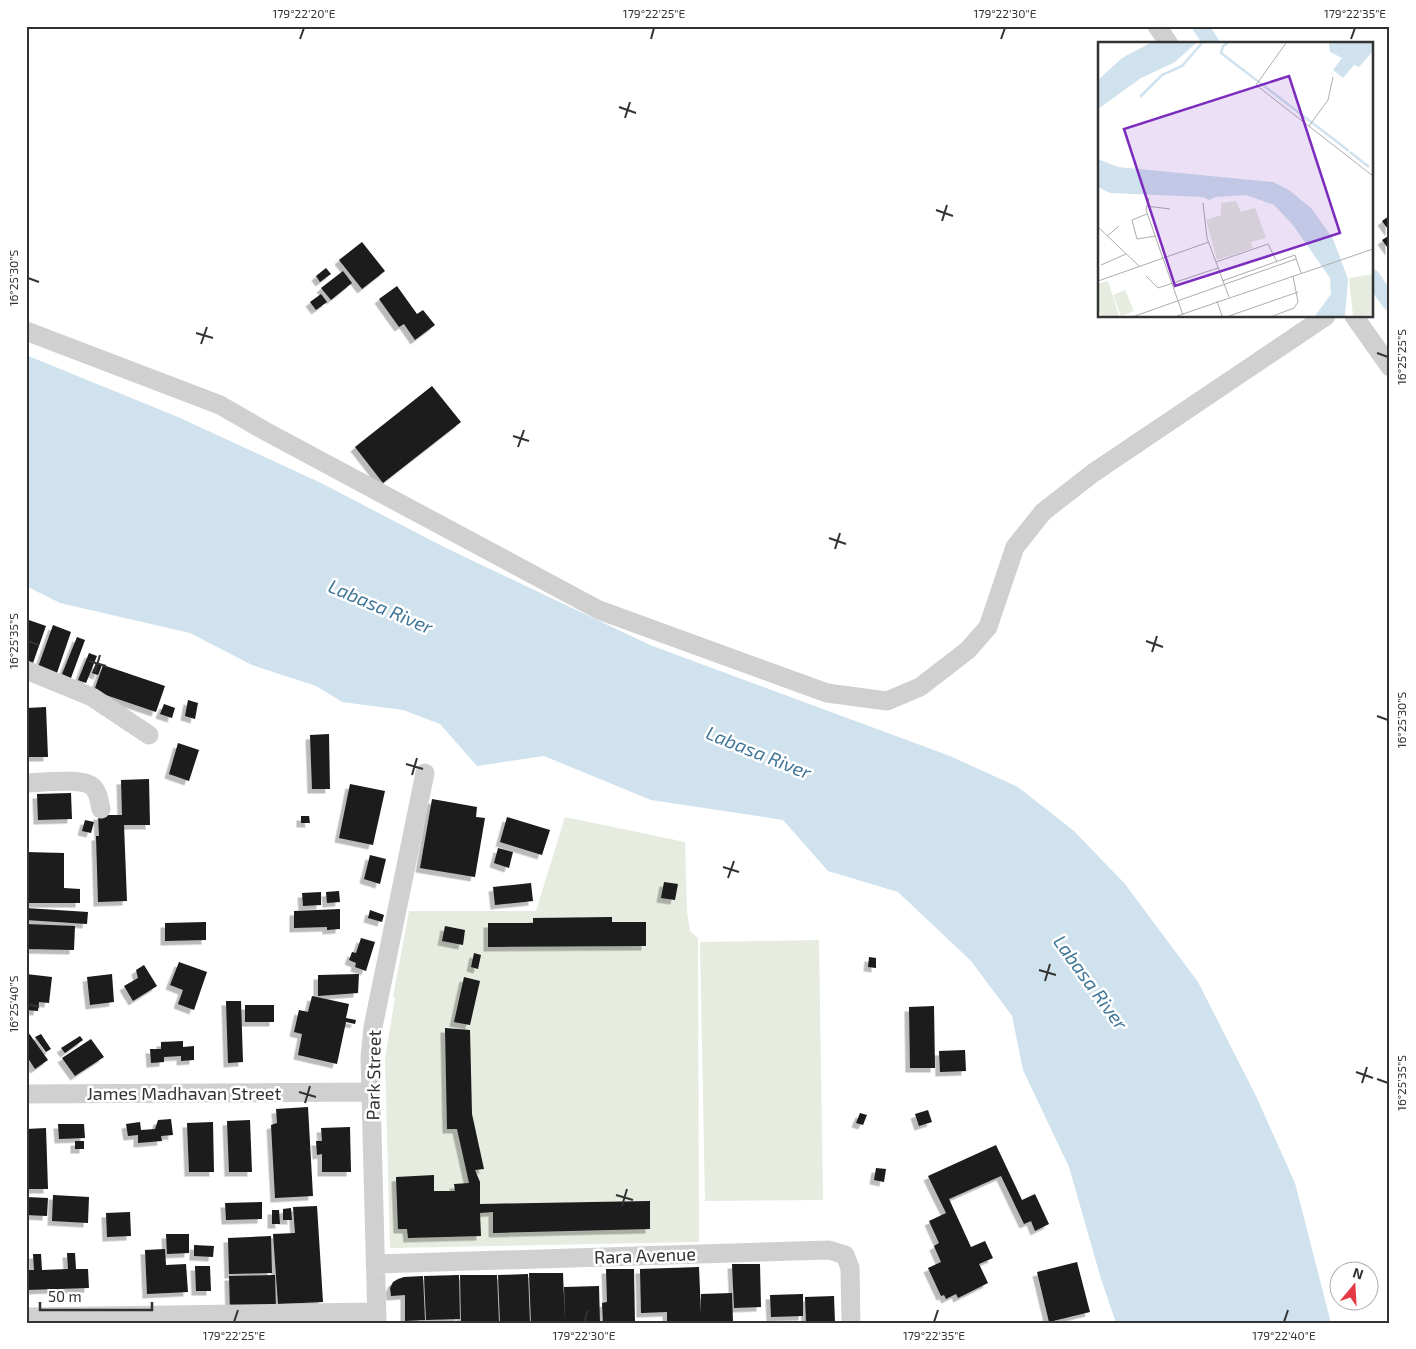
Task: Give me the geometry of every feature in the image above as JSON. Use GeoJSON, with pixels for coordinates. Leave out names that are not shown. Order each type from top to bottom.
{"type":"FeatureCollection","features":[{"type":"Feature","properties":{"kind":"street"},"geometry":{"type":"LineString","coordinates":[[1157,26],[1168,42]]}},
{"type":"Feature","properties":{"kind":"street"},"geometry":{"type":"LineString","coordinates":[[26,331],[220,405],[599,610],[827,693],[887,701],[920,687],[968,650],[988,627],[1015,548],[1043,512],[1093,473],[1323,318]]}},
{"type":"Feature","properties":{"kind":"street"},"geometry":{"type":"LineString","coordinates":[[1355,318],[1390,367]]}},
{"type":"Feature","properties":{"kind":"street"},"geometry":{"type":"LineString","coordinates":[[26,670],[92,697],[149,735]]}},
{"type":"Feature","properties":{"kind":"street","name":"Park Street"},"geometry":{"type":"LineString","coordinates":[[377,1318],[370,1057],[372,1027],[424,773]]}},
{"type":"Feature","properties":{"kind":"street"},"geometry":{"type":"LineString","coordinates":[[26,783],[88,783],[97,792],[101,809]]}},
{"type":"Feature","properties":{"kind":"street","name":"James Madhavan Street"},"geometry":{"type":"LineString","coordinates":[[26,1094],[371,1092]]}},
{"type":"Feature","properties":{"kind":"street","name":"Rara Avenue"},"geometry":{"type":"LineString","coordinates":[[375,1264],[829,1250],[845,1255],[850,1268],[851,1323]]}},
{"type":"Feature","properties":{"kind":"street"},"geometry":{"type":"LineString","coordinates":[[26,1317],[377,1318]]}},
{"type":"Feature","properties":{"kind":"shaded area"},"geometry":{"type":"Polygon","coordinates":[[[565,817],[685,842],[687,911],[690,931],[698,938],[699,1242],[390,1248],[385,1059],[395,997],[393,997],[409,911],[536,911],[565,817]]]}},
{"type":"Feature","properties":{"kind":"shaded area"},"geometry":{"type":"Polygon","coordinates":[[[819,940],[823,1200],[705,1201],[700,942],[819,940]]]}},
{"type":"Feature","properties":{"kind":"water","name":"Labasa River"},"geometry":{"type":"Polygon","coordinates":[[[26,355],[178,417],[321,483],[444,547],[650,645],[950,756],[1018,787],[1074,831],[1125,884],[1198,982],[1256,1096],[1295,1183],[1331,1323],[1116,1323],[1101,1279],[1069,1167],[1023,1070],[1012,1016],[971,961],[898,892],[828,871],[783,820],[651,800],[544,756],[477,766],[440,724],[403,710],[342,702],[316,686],[252,665],[190,633],[60,603],[26,586],[26,355]]]}},
{"type":"Feature","properties":{"kind":"building"},"geometry":{"type":"Polygon","coordinates":[[[1390,217],[1390,232],[1382,221],[1390,217]]]}},
{"type":"Feature","properties":{"kind":"building"},"geometry":{"type":"Polygon","coordinates":[[[1390,235],[1390,251],[1382,240],[1390,235]]]}},
{"type":"Feature","properties":{"kind":"building"},"geometry":{"type":"Polygon","coordinates":[[[362,242],[385,271],[362,289],[339,260],[362,242]]]}},
{"type":"Feature","properties":{"kind":"building"},"geometry":{"type":"Polygon","coordinates":[[[326,268],[331,274],[320,282],[316,276],[326,268]]]}},
{"type":"Feature","properties":{"kind":"building"},"geometry":{"type":"Polygon","coordinates":[[[343,271],[352,283],[331,300],[321,288],[343,271]]]}},
{"type":"Feature","properties":{"kind":"building"},"geometry":{"type":"Polygon","coordinates":[[[397,286],[417,314],[423,310],[435,325],[415,340],[404,324],[399,327],[379,299],[397,286]]]}},
{"type":"Feature","properties":{"kind":"building"},"geometry":{"type":"Polygon","coordinates":[[[321,294],[327,302],[316,310],[310,302],[321,294]]]}},
{"type":"Feature","properties":{"kind":"building"},"geometry":{"type":"Polygon","coordinates":[[[432,386],[461,422],[383,483],[355,447],[432,386]]]}},
{"type":"Feature","properties":{"kind":"building"},"geometry":{"type":"Polygon","coordinates":[[[26,619],[46,626],[33,663],[26,661],[26,619]]]}},
{"type":"Feature","properties":{"kind":"building"},"geometry":{"type":"Polygon","coordinates":[[[53,625],[71,632],[57,673],[38,667],[53,625]]]}},
{"type":"Feature","properties":{"kind":"building"},"geometry":{"type":"Polygon","coordinates":[[[77,637],[85,640],[71,678],[62,674],[77,637]]]}},
{"type":"Feature","properties":{"kind":"building"},"geometry":{"type":"Polygon","coordinates":[[[89,653],[97,656],[86,683],[78,680],[89,653]]]}},
{"type":"Feature","properties":{"kind":"building"},"geometry":{"type":"Polygon","coordinates":[[[96,663],[102,665],[98,675],[92,673],[96,663]]]}},
{"type":"Feature","properties":{"kind":"building"},"geometry":{"type":"Polygon","coordinates":[[[103,665],[165,686],[156,712],[94,691],[103,665]]]}},
{"type":"Feature","properties":{"kind":"building"},"geometry":{"type":"Polygon","coordinates":[[[188,700],[198,703],[195,719],[185,716],[188,700]]]}},
{"type":"Feature","properties":{"kind":"building"},"geometry":{"type":"Polygon","coordinates":[[[164,704],[175,708],[172,718],[160,714],[164,704]]]}},
{"type":"Feature","properties":{"kind":"building"},"geometry":{"type":"Polygon","coordinates":[[[46,707],[48,757],[26,757],[26,708],[46,707]]]}},
{"type":"Feature","properties":{"kind":"building"},"geometry":{"type":"Polygon","coordinates":[[[329,734],[330,789],[312,789],[310,735],[329,734]]]}},
{"type":"Feature","properties":{"kind":"building"},"geometry":{"type":"Polygon","coordinates":[[[178,743],[199,750],[189,781],[169,774],[178,743]]]}},
{"type":"Feature","properties":{"kind":"building"},"geometry":{"type":"Polygon","coordinates":[[[149,779],[150,825],[124,825],[127,901],[98,902],[96,836],[99,836],[98,815],[122,815],[121,780],[149,779]]]}},
{"type":"Feature","properties":{"kind":"building"},"geometry":{"type":"Polygon","coordinates":[[[350,784],[385,791],[373,845],[339,838],[350,784]]]}},
{"type":"Feature","properties":{"kind":"building"},"geometry":{"type":"Polygon","coordinates":[[[71,793],[72,819],[38,820],[37,794],[71,793]]]}},
{"type":"Feature","properties":{"kind":"building"},"geometry":{"type":"Polygon","coordinates":[[[432,799],[477,807],[476,817],[485,818],[475,877],[420,868],[432,799]]]}},
{"type":"Feature","properties":{"kind":"building"},"geometry":{"type":"Polygon","coordinates":[[[301,816],[309,816],[310,823],[301,823],[301,816]]]}},
{"type":"Feature","properties":{"kind":"building"},"geometry":{"type":"Polygon","coordinates":[[[507,817],[550,830],[542,855],[500,842],[507,817]]]}},
{"type":"Feature","properties":{"kind":"building"},"geometry":{"type":"Polygon","coordinates":[[[85,820],[94,822],[91,833],[82,831],[85,820]]]}},
{"type":"Feature","properties":{"kind":"building"},"geometry":{"type":"Polygon","coordinates":[[[498,848],[513,852],[509,868],[494,863],[498,848]]]}},
{"type":"Feature","properties":{"kind":"building"},"geometry":{"type":"Polygon","coordinates":[[[26,852],[64,853],[64,888],[80,889],[80,903],[26,903],[26,852]]]}},
{"type":"Feature","properties":{"kind":"building"},"geometry":{"type":"Polygon","coordinates":[[[370,855],[386,859],[380,884],[364,879],[370,855]]]}},
{"type":"Feature","properties":{"kind":"building"},"geometry":{"type":"Polygon","coordinates":[[[664,882],[678,884],[675,900],[661,898],[664,882]]]}},
{"type":"Feature","properties":{"kind":"building"},"geometry":{"type":"Polygon","coordinates":[[[531,883],[533,901],[495,905],[493,887],[531,883]]]}},
{"type":"Feature","properties":{"kind":"building"},"geometry":{"type":"Polygon","coordinates":[[[339,891],[340,902],[327,903],[326,892],[339,891]]]}},
{"type":"Feature","properties":{"kind":"building"},"geometry":{"type":"Polygon","coordinates":[[[321,892],[321,905],[303,906],[302,893],[321,892]]]}},
{"type":"Feature","properties":{"kind":"building"},"geometry":{"type":"Polygon","coordinates":[[[26,908],[88,912],[87,924],[26,920],[26,908]]]}},
{"type":"Feature","properties":{"kind":"building"},"geometry":{"type":"Polygon","coordinates":[[[340,909],[340,929],[327,930],[327,927],[294,928],[294,911],[340,909]]]}},
{"type":"Feature","properties":{"kind":"building"},"geometry":{"type":"Polygon","coordinates":[[[370,910],[384,915],[382,922],[368,918],[370,910]]]}},
{"type":"Feature","properties":{"kind":"building"},"geometry":{"type":"Polygon","coordinates":[[[612,917],[612,922],[646,922],[646,946],[488,947],[488,923],[533,923],[533,918],[612,917]]]}},
{"type":"Feature","properties":{"kind":"building"},"geometry":{"type":"Polygon","coordinates":[[[206,922],[206,940],[165,941],[165,923],[206,922]]]}},
{"type":"Feature","properties":{"kind":"building"},"geometry":{"type":"Polygon","coordinates":[[[26,924],[75,926],[74,950],[26,949],[26,924]]]}},
{"type":"Feature","properties":{"kind":"building"},"geometry":{"type":"Polygon","coordinates":[[[445,926],[465,930],[463,945],[442,941],[445,926]]]}},
{"type":"Feature","properties":{"kind":"building"},"geometry":{"type":"Polygon","coordinates":[[[361,938],[375,942],[366,971],[355,967],[356,963],[349,960],[352,952],[356,953],[361,938]]]}},
{"type":"Feature","properties":{"kind":"building"},"geometry":{"type":"Polygon","coordinates":[[[474,953],[481,955],[478,969],[471,967],[474,953]]]}},
{"type":"Feature","properties":{"kind":"building"},"geometry":{"type":"Polygon","coordinates":[[[869,957],[876,958],[876,968],[868,967],[869,957]]]}},
{"type":"Feature","properties":{"kind":"building"},"geometry":{"type":"Polygon","coordinates":[[[179,962],[207,972],[194,1010],[178,1004],[183,990],[170,985],[179,962]]]}},
{"type":"Feature","properties":{"kind":"building"},"geometry":{"type":"Polygon","coordinates":[[[144,965],[157,986],[133,1001],[124,986],[138,978],[136,970],[144,965]]]}},
{"type":"Feature","properties":{"kind":"building"},"geometry":{"type":"Polygon","coordinates":[[[26,974],[52,977],[49,1003],[39,1002],[38,1011],[26,1010],[26,974]]]}},
{"type":"Feature","properties":{"kind":"building"},"geometry":{"type":"Polygon","coordinates":[[[112,974],[114,1002],[90,1005],[87,977],[112,974]]]}},
{"type":"Feature","properties":{"kind":"building"},"geometry":{"type":"Polygon","coordinates":[[[359,974],[358,993],[318,996],[318,975],[359,974]]]}},
{"type":"Feature","properties":{"kind":"building"},"geometry":{"type":"Polygon","coordinates":[[[464,977],[480,981],[470,1025],[454,1022],[464,977]]]}},
{"type":"Feature","properties":{"kind":"building"},"geometry":{"type":"Polygon","coordinates":[[[312,996],[349,1004],[346,1018],[356,1020],[355,1024],[346,1022],[337,1064],[298,1055],[302,1034],[294,1032],[299,1010],[308,1012],[312,996]]]}},
{"type":"Feature","properties":{"kind":"building"},"geometry":{"type":"Polygon","coordinates":[[[226,1001],[241,1001],[243,1062],[228,1063],[226,1001]]]}},
{"type":"Feature","properties":{"kind":"building"},"geometry":{"type":"Polygon","coordinates":[[[245,1005],[274,1005],[274,1022],[245,1022],[245,1005]]]}},
{"type":"Feature","properties":{"kind":"building"},"geometry":{"type":"Polygon","coordinates":[[[934,1006],[935,1068],[910,1068],[909,1007],[934,1006]]]}},
{"type":"Feature","properties":{"kind":"building"},"geometry":{"type":"Polygon","coordinates":[[[445,1028],[470,1030],[472,1114],[484,1169],[475,1170],[480,1182],[480,1204],[650,1201],[650,1229],[493,1233],[493,1212],[480,1213],[481,1236],[408,1238],[407,1229],[398,1229],[396,1177],[434,1175],[434,1191],[455,1191],[454,1184],[469,1183],[457,1129],[447,1129],[445,1028]]]}},
{"type":"Feature","properties":{"kind":"building"},"geometry":{"type":"Polygon","coordinates":[[[28,1032],[48,1060],[35,1069],[26,1055],[26,1033],[28,1032]]]}},
{"type":"Feature","properties":{"kind":"building"},"geometry":{"type":"Polygon","coordinates":[[[41,1034],[51,1049],[46,1052],[35,1037],[41,1034]]]}},
{"type":"Feature","properties":{"kind":"building"},"geometry":{"type":"Polygon","coordinates":[[[80,1036],[83,1040],[65,1053],[61,1048],[80,1036]]]}},
{"type":"Feature","properties":{"kind":"building"},"geometry":{"type":"Polygon","coordinates":[[[91,1039],[104,1057],[75,1076],[62,1058],[91,1039]]]}},
{"type":"Feature","properties":{"kind":"building"},"geometry":{"type":"Polygon","coordinates":[[[183,1041],[183,1047],[194,1046],[194,1060],[181,1061],[181,1056],[164,1057],[164,1062],[151,1063],[150,1049],[161,1049],[161,1042],[183,1041]]]}},
{"type":"Feature","properties":{"kind":"building"},"geometry":{"type":"Polygon","coordinates":[[[965,1050],[966,1071],[940,1072],[939,1051],[965,1050]]]}},
{"type":"Feature","properties":{"kind":"building"},"geometry":{"type":"Polygon","coordinates":[[[308,1107],[313,1196],[275,1198],[271,1125],[277,1123],[276,1109],[308,1107]]]}},
{"type":"Feature","properties":{"kind":"building"},"geometry":{"type":"Polygon","coordinates":[[[928,1110],[932,1122],[919,1126],[915,1114],[928,1110]]]}},
{"type":"Feature","properties":{"kind":"building"},"geometry":{"type":"Polygon","coordinates":[[[860,1113],[867,1115],[863,1125],[856,1123],[860,1113]]]}},
{"type":"Feature","properties":{"kind":"building"},"geometry":{"type":"Polygon","coordinates":[[[171,1119],[173,1135],[161,1136],[162,1141],[138,1143],[138,1135],[128,1136],[126,1124],[140,1122],[141,1130],[155,1129],[158,1120],[171,1119]]]}},
{"type":"Feature","properties":{"kind":"building"},"geometry":{"type":"Polygon","coordinates":[[[250,1120],[252,1172],[229,1172],[227,1121],[250,1120]]]}},
{"type":"Feature","properties":{"kind":"building"},"geometry":{"type":"Polygon","coordinates":[[[213,1122],[214,1172],[189,1172],[187,1123],[213,1122]]]}},
{"type":"Feature","properties":{"kind":"building"},"geometry":{"type":"Polygon","coordinates":[[[58,1124],[84,1124],[85,1138],[59,1139],[58,1124]]]}},
{"type":"Feature","properties":{"kind":"building"},"geometry":{"type":"Polygon","coordinates":[[[350,1127],[351,1172],[322,1172],[322,1154],[317,1155],[316,1141],[322,1141],[321,1128],[350,1127]]]}},
{"type":"Feature","properties":{"kind":"building"},"geometry":{"type":"Polygon","coordinates":[[[46,1128],[48,1189],[29,1189],[29,1182],[26,1182],[26,1129],[46,1128]]]}},
{"type":"Feature","properties":{"kind":"building"},"geometry":{"type":"Polygon","coordinates":[[[75,1141],[84,1141],[84,1149],[75,1149],[75,1141]]]}},
{"type":"Feature","properties":{"kind":"building"},"geometry":{"type":"Polygon","coordinates":[[[996,1145],[1022,1200],[1035,1194],[1049,1224],[1035,1231],[1031,1221],[1024,1224],[1001,1176],[949,1199],[971,1247],[985,1241],[993,1258],[979,1264],[988,1283],[958,1298],[956,1294],[946,1299],[944,1295],[941,1296],[928,1268],[941,1262],[934,1246],[939,1243],[929,1221],[946,1213],[928,1176],[996,1145]]]}},
{"type":"Feature","properties":{"kind":"building"},"geometry":{"type":"Polygon","coordinates":[[[876,1168],[886,1169],[884,1182],[874,1180],[876,1168]]]}},
{"type":"Feature","properties":{"kind":"building"},"geometry":{"type":"Polygon","coordinates":[[[53,1195],[89,1197],[88,1223],[52,1221],[53,1195]]]}},
{"type":"Feature","properties":{"kind":"building"},"geometry":{"type":"Polygon","coordinates":[[[26,1197],[48,1198],[47,1216],[26,1215],[26,1197]]]}},
{"type":"Feature","properties":{"kind":"building"},"geometry":{"type":"Polygon","coordinates":[[[262,1202],[262,1219],[226,1220],[225,1203],[262,1202]]]}},
{"type":"Feature","properties":{"kind":"building"},"geometry":{"type":"Polygon","coordinates":[[[317,1206],[323,1302],[278,1304],[273,1234],[295,1233],[293,1207],[317,1206]]]}},
{"type":"Feature","properties":{"kind":"building"},"geometry":{"type":"Polygon","coordinates":[[[291,1208],[292,1220],[283,1220],[283,1209],[291,1208]]]}},
{"type":"Feature","properties":{"kind":"building"},"geometry":{"type":"Polygon","coordinates":[[[272,1210],[279,1210],[280,1224],[272,1224],[272,1210]]]}},
{"type":"Feature","properties":{"kind":"building"},"geometry":{"type":"Polygon","coordinates":[[[130,1212],[131,1236],[107,1237],[106,1213],[130,1212]]]}},
{"type":"Feature","properties":{"kind":"building"},"geometry":{"type":"Polygon","coordinates":[[[166,1234],[189,1234],[189,1253],[167,1254],[166,1234]]]}},
{"type":"Feature","properties":{"kind":"building"},"geometry":{"type":"Polygon","coordinates":[[[271,1236],[272,1273],[229,1274],[228,1238],[271,1236]]]}},
{"type":"Feature","properties":{"kind":"building"},"geometry":{"type":"Polygon","coordinates":[[[194,1245],[214,1246],[213,1257],[194,1256],[194,1245]]]}},
{"type":"Feature","properties":{"kind":"building"},"geometry":{"type":"Polygon","coordinates":[[[165,1249],[166,1265],[186,1264],[188,1292],[147,1294],[145,1250],[165,1249]]]}},
{"type":"Feature","properties":{"kind":"building"},"geometry":{"type":"Polygon","coordinates":[[[67,1253],[75,1253],[76,1269],[88,1269],[89,1288],[26,1290],[26,1270],[34,1270],[33,1254],[41,1254],[42,1270],[68,1269],[67,1253]]]}},
{"type":"Feature","properties":{"kind":"building"},"geometry":{"type":"Polygon","coordinates":[[[1077,1262],[1090,1312],[1049,1322],[1037,1272],[1077,1262]]]}},
{"type":"Feature","properties":{"kind":"building"},"geometry":{"type":"Polygon","coordinates":[[[732,1264],[760,1264],[761,1307],[734,1308],[732,1264]]]}},
{"type":"Feature","properties":{"kind":"building"},"geometry":{"type":"Polygon","coordinates":[[[195,1266],[210,1266],[211,1291],[196,1291],[195,1266]]]}},
{"type":"Feature","properties":{"kind":"building"},"geometry":{"type":"Polygon","coordinates":[[[699,1267],[701,1314],[701,1294],[732,1293],[733,1322],[667,1323],[667,1312],[641,1313],[640,1269],[699,1267]]]}},
{"type":"Feature","properties":{"kind":"building"},"geometry":{"type":"Polygon","coordinates":[[[606,1269],[634,1269],[635,1323],[603,1323],[602,1303],[607,1302],[606,1269]]]}},
{"type":"Feature","properties":{"kind":"building"},"geometry":{"type":"Polygon","coordinates":[[[529,1273],[563,1273],[565,1323],[531,1323],[529,1273]]]}},
{"type":"Feature","properties":{"kind":"building"},"geometry":{"type":"Polygon","coordinates":[[[528,1274],[530,1323],[500,1323],[498,1275],[528,1274]]]}},
{"type":"Feature","properties":{"kind":"building"},"geometry":{"type":"Polygon","coordinates":[[[275,1275],[276,1310],[230,1311],[229,1276],[275,1275]]]}},
{"type":"Feature","properties":{"kind":"building"},"geometry":{"type":"Polygon","coordinates":[[[459,1275],[460,1319],[426,1320],[424,1276],[459,1275]]]}},
{"type":"Feature","properties":{"kind":"building"},"geometry":{"type":"Polygon","coordinates":[[[460,1275],[497,1275],[499,1323],[461,1323],[460,1275]]]}},
{"type":"Feature","properties":{"kind":"building"},"geometry":{"type":"Polygon","coordinates":[[[423,1276],[425,1320],[405,1321],[405,1295],[391,1296],[390,1288],[393,1282],[398,1279],[423,1276]]]}},
{"type":"Feature","properties":{"kind":"building"},"geometry":{"type":"Polygon","coordinates":[[[599,1286],[600,1323],[565,1323],[564,1287],[599,1286]]]}},
{"type":"Feature","properties":{"kind":"building"},"geometry":{"type":"Polygon","coordinates":[[[803,1294],[803,1316],[771,1317],[770,1295],[803,1294]]]}},
{"type":"Feature","properties":{"kind":"building"},"geometry":{"type":"Polygon","coordinates":[[[834,1296],[835,1323],[806,1323],[805,1297],[834,1296]]]}},
{"type":"Feature","properties":{"kind":"waterway"},"geometry":{"type":"LineString","coordinates":[[1200,26],[1211,42]]}},
{"type":"Feature","properties":{"kind":"waterway"},"geometry":{"type":"LineString","coordinates":[[1374,280],[1390,303]]}}]}
